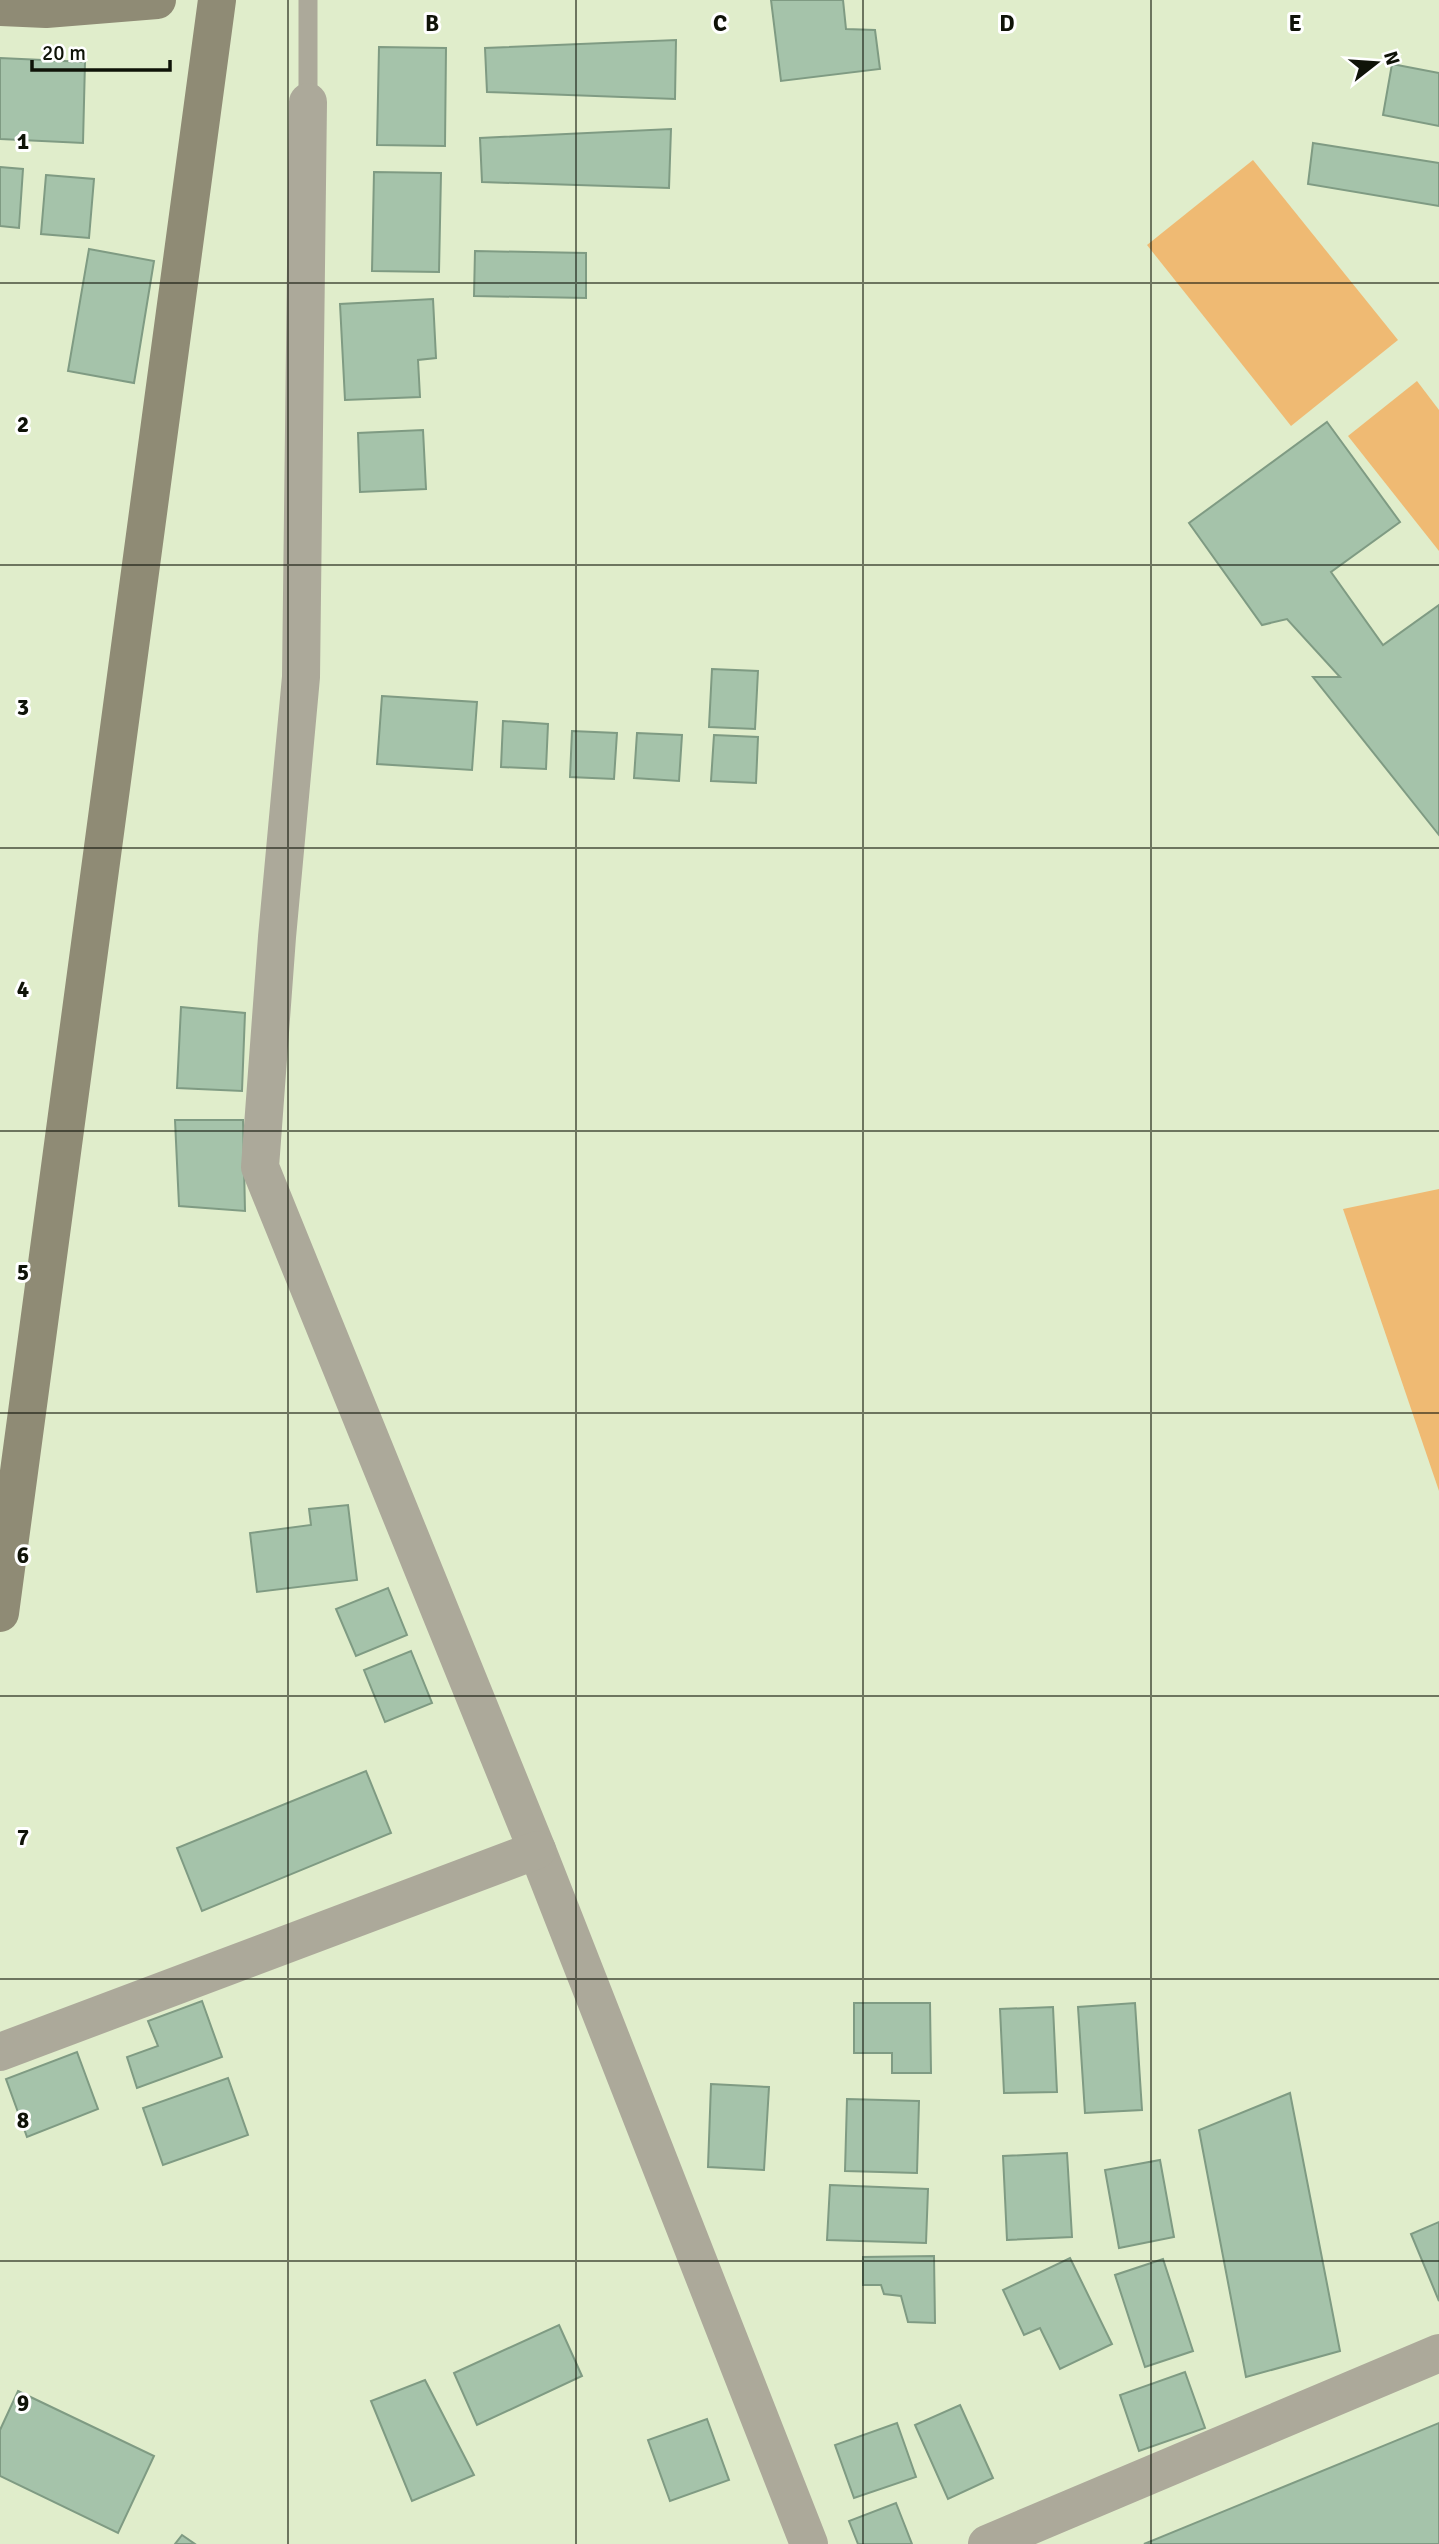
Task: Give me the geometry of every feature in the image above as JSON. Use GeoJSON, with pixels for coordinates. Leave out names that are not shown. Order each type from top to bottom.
{"type":"FeatureCollection","features":[{"type":"Feature","properties":{"kind":"street"},"geometry":{"type":"LineString","coordinates":[[0,7],[46,9],[157,0]]}},
{"type":"Feature","properties":{"kind":"street"},"geometry":{"type":"LineString","coordinates":[[0,1613],[217,0]]}},
{"type":"Feature","properties":{"kind":"street"},"geometry":{"type":"LineString","coordinates":[[308,102],[301,677],[277,937],[260,1167],[537,1850],[809,2544]]}},
{"type":"Feature","properties":{"kind":"street"},"geometry":{"type":"LineString","coordinates":[[0,2052],[537,1850]]}},
{"type":"Feature","properties":{"kind":"street"},"geometry":{"type":"LineString","coordinates":[[987,2544],[1439,2353]]}},
{"type":"Feature","properties":{"kind":"lane"},"geometry":{"type":"LineString","coordinates":[[308,0],[308,102]]}},
{"type":"Feature","properties":{"kind":"shaded area"},"geometry":{"type":"Polygon","coordinates":[[[1253,160],[1398,340],[1291,426],[1147,245],[1253,160]]]}},
{"type":"Feature","properties":{"kind":"shaded area"},"geometry":{"type":"Polygon","coordinates":[[[1417,381],[1439,410],[1439,551],[1348,436],[1417,381]]]}},
{"type":"Feature","properties":{"kind":"shaded area"},"geometry":{"type":"Polygon","coordinates":[[[1439,1189],[1439,1491],[1343,1209],[1439,1189]]]}},
{"type":"Feature","properties":{"kind":"building"},"geometry":{"type":"Polygon","coordinates":[[[771,0],[843,0],[846,29],[875,30],[880,69],[781,81],[771,0]]]}},
{"type":"Feature","properties":{"kind":"building"},"geometry":{"type":"Polygon","coordinates":[[[676,40],[675,99],[487,92],[485,48],[676,40]]]}},
{"type":"Feature","properties":{"kind":"building"},"geometry":{"type":"Polygon","coordinates":[[[379,47],[446,48],[445,146],[377,145],[379,47]]]}},
{"type":"Feature","properties":{"kind":"building"},"geometry":{"type":"Polygon","coordinates":[[[0,58],[85,62],[83,143],[0,139],[0,58]]]}},
{"type":"Feature","properties":{"kind":"building"},"geometry":{"type":"Polygon","coordinates":[[[1392,64],[1439,73],[1439,126],[1383,115],[1392,64]]]}},
{"type":"Feature","properties":{"kind":"building"},"geometry":{"type":"Polygon","coordinates":[[[671,129],[669,188],[482,182],[480,138],[671,129]]]}},
{"type":"Feature","properties":{"kind":"building"},"geometry":{"type":"Polygon","coordinates":[[[1313,143],[1439,163],[1439,206],[1308,184],[1313,143]]]}},
{"type":"Feature","properties":{"kind":"building"},"geometry":{"type":"Polygon","coordinates":[[[0,167],[23,169],[19,228],[0,226],[0,167]]]}},
{"type":"Feature","properties":{"kind":"building"},"geometry":{"type":"Polygon","coordinates":[[[374,172],[441,173],[439,272],[372,271],[374,172]]]}},
{"type":"Feature","properties":{"kind":"building"},"geometry":{"type":"Polygon","coordinates":[[[46,175],[94,179],[89,238],[41,234],[46,175]]]}},
{"type":"Feature","properties":{"kind":"building"},"geometry":{"type":"Polygon","coordinates":[[[89,249],[154,261],[134,383],[68,371],[89,249]]]}},
{"type":"Feature","properties":{"kind":"building"},"geometry":{"type":"Polygon","coordinates":[[[475,251],[586,253],[586,298],[474,296],[475,251]]]}},
{"type":"Feature","properties":{"kind":"building"},"geometry":{"type":"Polygon","coordinates":[[[433,299],[436,358],[418,360],[420,397],[345,400],[340,304],[433,299]]]}},
{"type":"Feature","properties":{"kind":"building"},"geometry":{"type":"Polygon","coordinates":[[[1327,422],[1400,522],[1331,572],[1383,645],[1439,605],[1439,835],[1313,677],[1340,677],[1287,619],[1262,625],[1189,523],[1327,422]]]}},
{"type":"Feature","properties":{"kind":"building"},"geometry":{"type":"Polygon","coordinates":[[[423,430],[426,489],[360,492],[358,433],[423,430]]]}},
{"type":"Feature","properties":{"kind":"building"},"geometry":{"type":"Polygon","coordinates":[[[712,669],[758,671],[755,729],[709,727],[712,669]]]}},
{"type":"Feature","properties":{"kind":"building"},"geometry":{"type":"Polygon","coordinates":[[[382,696],[477,702],[472,770],[377,764],[382,696]]]}},
{"type":"Feature","properties":{"kind":"building"},"geometry":{"type":"Polygon","coordinates":[[[503,721],[548,724],[546,769],[501,767],[503,721]]]}},
{"type":"Feature","properties":{"kind":"building"},"geometry":{"type":"Polygon","coordinates":[[[572,731],[617,733],[614,779],[570,777],[572,731]]]}},
{"type":"Feature","properties":{"kind":"building"},"geometry":{"type":"Polygon","coordinates":[[[637,733],[682,735],[679,781],[634,778],[637,733]]]}},
{"type":"Feature","properties":{"kind":"building"},"geometry":{"type":"Polygon","coordinates":[[[714,735],[758,737],[756,783],[711,781],[714,735]]]}},
{"type":"Feature","properties":{"kind":"building"},"geometry":{"type":"Polygon","coordinates":[[[181,1007],[245,1013],[242,1091],[177,1088],[181,1007]]]}},
{"type":"Feature","properties":{"kind":"building"},"geometry":{"type":"Polygon","coordinates":[[[175,1120],[243,1120],[245,1211],[179,1206],[175,1120]]]}},
{"type":"Feature","properties":{"kind":"building"},"geometry":{"type":"Polygon","coordinates":[[[348,1505],[357,1580],[257,1592],[250,1533],[311,1525],[309,1509],[348,1505]]]}},
{"type":"Feature","properties":{"kind":"building"},"geometry":{"type":"Polygon","coordinates":[[[388,1588],[407,1635],[356,1656],[336,1609],[388,1588]]]}},
{"type":"Feature","properties":{"kind":"building"},"geometry":{"type":"Polygon","coordinates":[[[411,1651],[432,1703],[385,1722],[364,1670],[411,1651]]]}},
{"type":"Feature","properties":{"kind":"building"},"geometry":{"type":"Polygon","coordinates":[[[366,1771],[391,1833],[202,1911],[177,1848],[366,1771]]]}},
{"type":"Feature","properties":{"kind":"building"},"geometry":{"type":"Polygon","coordinates":[[[202,2001],[222,2057],[137,2088],[127,2057],[158,2046],[148,2021],[202,2001]]]}},
{"type":"Feature","properties":{"kind":"building"},"geometry":{"type":"Polygon","coordinates":[[[854,2003],[930,2003],[931,2073],[892,2073],[892,2053],[854,2053],[854,2003]]]}},
{"type":"Feature","properties":{"kind":"building"},"geometry":{"type":"Polygon","coordinates":[[[1135,2003],[1142,2110],[1085,2113],[1078,2007],[1135,2003]]]}},
{"type":"Feature","properties":{"kind":"building"},"geometry":{"type":"Polygon","coordinates":[[[1053,2007],[1057,2092],[1004,2093],[1000,2009],[1053,2007]]]}},
{"type":"Feature","properties":{"kind":"building"},"geometry":{"type":"Polygon","coordinates":[[[77,2052],[98,2109],[27,2137],[6,2079],[77,2052]]]}},
{"type":"Feature","properties":{"kind":"building"},"geometry":{"type":"Polygon","coordinates":[[[228,2078],[248,2135],[163,2165],[143,2108],[228,2078]]]}},
{"type":"Feature","properties":{"kind":"building"},"geometry":{"type":"Polygon","coordinates":[[[711,2084],[769,2087],[764,2170],[708,2167],[711,2084]]]}},
{"type":"Feature","properties":{"kind":"building"},"geometry":{"type":"Polygon","coordinates":[[[1290,2093],[1340,2351],[1246,2377],[1199,2130],[1290,2093]]]}},
{"type":"Feature","properties":{"kind":"building"},"geometry":{"type":"Polygon","coordinates":[[[847,2099],[919,2101],[917,2173],[845,2171],[847,2099]]]}},
{"type":"Feature","properties":{"kind":"building"},"geometry":{"type":"Polygon","coordinates":[[[1067,2153],[1072,2237],[1007,2240],[1003,2156],[1067,2153]]]}},
{"type":"Feature","properties":{"kind":"building"},"geometry":{"type":"Polygon","coordinates":[[[1160,2160],[1174,2237],[1119,2248],[1105,2170],[1160,2160]]]}},
{"type":"Feature","properties":{"kind":"building"},"geometry":{"type":"Polygon","coordinates":[[[830,2185],[928,2189],[926,2243],[827,2240],[830,2185]]]}},
{"type":"Feature","properties":{"kind":"building"},"geometry":{"type":"Polygon","coordinates":[[[1439,2222],[1439,2301],[1411,2234],[1439,2222]]]}},
{"type":"Feature","properties":{"kind":"building"},"geometry":{"type":"Polygon","coordinates":[[[934,2256],[935,2323],[908,2322],[901,2296],[884,2294],[881,2285],[863,2285],[863,2257],[934,2256]]]}},
{"type":"Feature","properties":{"kind":"building"},"geometry":{"type":"Polygon","coordinates":[[[1070,2258],[1112,2344],[1060,2369],[1040,2328],[1024,2335],[1003,2290],[1070,2258]]]}},
{"type":"Feature","properties":{"kind":"building"},"geometry":{"type":"Polygon","coordinates":[[[1163,2259],[1193,2351],[1145,2367],[1115,2275],[1163,2259]]]}},
{"type":"Feature","properties":{"kind":"building"},"geometry":{"type":"Polygon","coordinates":[[[559,2325],[582,2376],[477,2425],[454,2373],[559,2325]]]}},
{"type":"Feature","properties":{"kind":"building"},"geometry":{"type":"Polygon","coordinates":[[[1185,2372],[1205,2428],[1139,2451],[1120,2395],[1185,2372]]]}},
{"type":"Feature","properties":{"kind":"building"},"geometry":{"type":"Polygon","coordinates":[[[425,2380],[474,2475],[412,2501],[371,2401],[425,2380]]]}},
{"type":"Feature","properties":{"kind":"building"},"geometry":{"type":"Polygon","coordinates":[[[18,2391],[154,2456],[118,2533],[0,2476],[0,2430],[18,2391]]]}},
{"type":"Feature","properties":{"kind":"building"},"geometry":{"type":"Polygon","coordinates":[[[960,2405],[993,2478],[948,2499],[915,2425],[960,2405]]]}},
{"type":"Feature","properties":{"kind":"building"},"geometry":{"type":"Polygon","coordinates":[[[707,2419],[729,2480],[670,2501],[648,2440],[707,2419]]]}},
{"type":"Feature","properties":{"kind":"building"},"geometry":{"type":"Polygon","coordinates":[[[897,2423],[916,2477],[854,2498],[835,2445],[897,2423]]]}},
{"type":"Feature","properties":{"kind":"building"},"geometry":{"type":"Polygon","coordinates":[[[1439,2423],[1439,2544],[1144,2544],[1439,2423]]]}},
{"type":"Feature","properties":{"kind":"building"},"geometry":{"type":"Polygon","coordinates":[[[896,2503],[912,2544],[858,2544],[849,2521],[896,2503]]]}},
{"type":"Feature","properties":{"kind":"building"},"geometry":{"type":"Polygon","coordinates":[[[182,2535],[195,2544],[175,2544],[182,2535]]]}}]}
